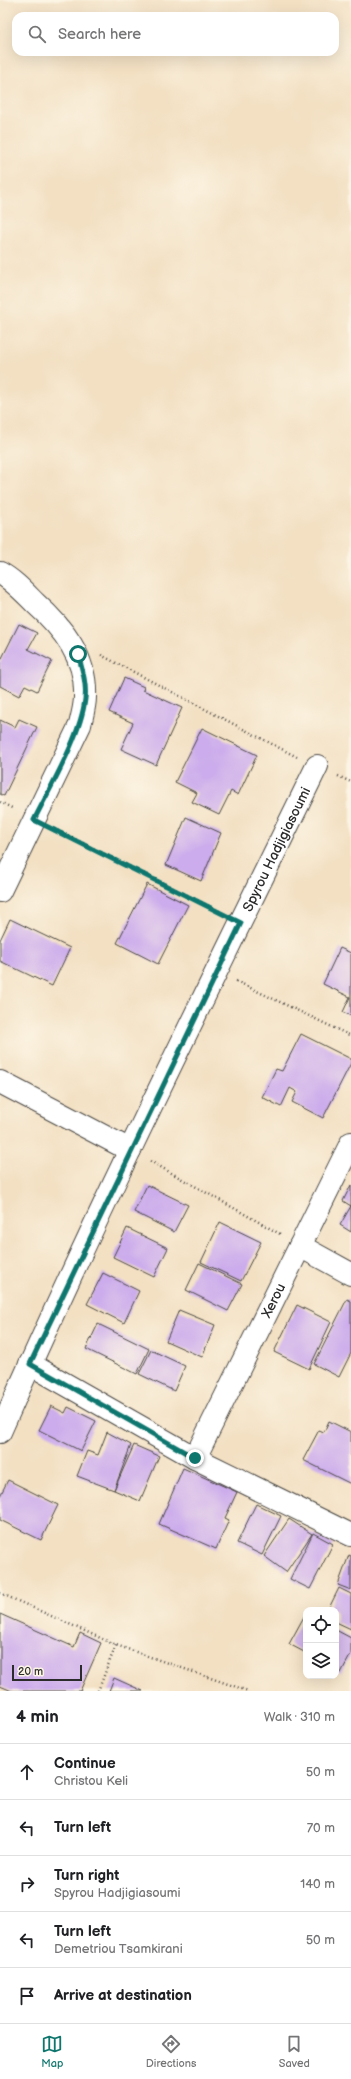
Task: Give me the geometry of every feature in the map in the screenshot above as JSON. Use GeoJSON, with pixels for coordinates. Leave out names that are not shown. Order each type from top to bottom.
{"type":"FeatureCollection","features":[{"type":"Feature","properties":{"kind":"street"},"geometry":{"type":"LineString","coordinates":[[0,572],[7,576],[40,607],[67,637],[78,654],[85,677],[86,698],[80,725],[0,891]]}},
{"type":"Feature","properties":{"kind":"street","name":"Spyrou Hadjigiasoumi"},"geometry":{"type":"LineString","coordinates":[[0,1432],[30,1364],[130,1150],[316,766]]}},
{"type":"Feature","properties":{"kind":"street"},"geometry":{"type":"LineString","coordinates":[[0,1082],[130,1150]]}},
{"type":"Feature","properties":{"kind":"street","name":"Xerou"},"geometry":{"type":"LineString","coordinates":[[195,1458],[351,1143]]}},
{"type":"Feature","properties":{"kind":"street"},"geometry":{"type":"LineString","coordinates":[[300,1246],[351,1274]]}},
{"type":"Feature","properties":{"kind":"street"},"geometry":{"type":"LineString","coordinates":[[30,1364],[195,1458],[351,1535]]}},
{"type":"Feature","properties":{"kind":"path"},"geometry":{"type":"LineString","coordinates":[[67,637],[316,766],[351,782]]}},
{"type":"Feature","properties":{"kind":"path"},"geometry":{"type":"LineString","coordinates":[[0,802],[241,923]]}},
{"type":"Feature","properties":{"kind":"path"},"geometry":{"type":"LineString","coordinates":[[217,971],[351,1036]]}},
{"type":"Feature","properties":{"kind":"path"},"geometry":{"type":"LineString","coordinates":[[130,1150],[300,1246]]}},
{"type":"Feature","properties":{"kind":"path"},"geometry":{"type":"LineString","coordinates":[[0,1593],[116,1645],[248,1691]]}},
{"type":"Feature","properties":{"kind":"path"},"geometry":{"type":"LineString","coordinates":[[98,1691],[116,1645]]}},
{"type":"Feature","properties":{"kind":"building"},"geometry":{"type":"Polygon","coordinates":[[[19,624],[37,633],[28,649],[52,661],[37,691],[25,685],[19,696],[0,686],[0,662],[19,624]]]}},
{"type":"Feature","properties":{"kind":"building"},"geometry":{"type":"Polygon","coordinates":[[[124,678],[144,687],[143,690],[182,708],[156,765],[121,749],[133,723],[109,712],[124,678]]]}},
{"type":"Feature","properties":{"kind":"building"},"geometry":{"type":"Polygon","coordinates":[[[19,719],[37,727],[4,796],[0,794],[0,720],[15,727],[19,719]]]}},
{"type":"Feature","properties":{"kind":"building"},"geometry":{"type":"Polygon","coordinates":[[[202,728],[257,755],[238,795],[231,791],[219,815],[192,802],[197,793],[175,782],[202,728]]]}},
{"type":"Feature","properties":{"kind":"building"},"geometry":{"type":"Polygon","coordinates":[[[186,817],[221,833],[201,881],[166,865],[186,817]]]}},
{"type":"Feature","properties":{"kind":"building"},"geometry":{"type":"Polygon","coordinates":[[[147,884],[188,905],[158,964],[117,943],[147,884]]]}},
{"type":"Feature","properties":{"kind":"building"},"geometry":{"type":"Polygon","coordinates":[[[10,919],[70,948],[52,986],[0,961],[0,940],[10,919]]]}},
{"type":"Feature","properties":{"kind":"building"},"geometry":{"type":"Polygon","coordinates":[[[340,948],[351,953],[351,1016],[343,1012],[350,997],[323,984],[340,948]]]}},
{"type":"Feature","properties":{"kind":"building"},"geometry":{"type":"Polygon","coordinates":[[[301,1034],[351,1059],[351,1063],[323,1118],[292,1102],[297,1092],[290,1088],[281,1107],[262,1097],[276,1069],[282,1071],[301,1034]]]}},
{"type":"Feature","properties":{"kind":"building"},"geometry":{"type":"Polygon","coordinates":[[[147,1185],[188,1205],[174,1232],[134,1212],[147,1185]]]}},
{"type":"Feature","properties":{"kind":"building"},"geometry":{"type":"Polygon","coordinates":[[[351,1185],[351,1206],[343,1201],[351,1185]]]}},
{"type":"Feature","properties":{"kind":"building"},"geometry":{"type":"Polygon","coordinates":[[[351,1206],[351,1232],[340,1225],[351,1206]]]}},
{"type":"Feature","properties":{"kind":"building"},"geometry":{"type":"Polygon","coordinates":[[[220,1222],[261,1242],[241,1281],[201,1262],[220,1222]]]}},
{"type":"Feature","properties":{"kind":"building"},"geometry":{"type":"Polygon","coordinates":[[[127,1228],[168,1248],[154,1277],[113,1257],[127,1228]]]}},
{"type":"Feature","properties":{"kind":"building"},"geometry":{"type":"Polygon","coordinates":[[[199,1263],[242,1284],[228,1311],[186,1290],[199,1263]]]}},
{"type":"Feature","properties":{"kind":"building"},"geometry":{"type":"Polygon","coordinates":[[[103,1273],[139,1291],[124,1323],[87,1304],[103,1273]]]}},
{"type":"Feature","properties":{"kind":"building"},"geometry":{"type":"Polygon","coordinates":[[[347,1299],[351,1301],[351,1353],[339,1377],[314,1364],[347,1299]]]}},
{"type":"Feature","properties":{"kind":"building"},"geometry":{"type":"Polygon","coordinates":[[[297,1305],[331,1322],[309,1369],[274,1352],[297,1305]]]}},
{"type":"Feature","properties":{"kind":"building"},"geometry":{"type":"Polygon","coordinates":[[[179,1310],[215,1325],[202,1357],[166,1341],[179,1310]]]}},
{"type":"Feature","properties":{"kind":"building"},"geometry":{"type":"Polygon","coordinates":[[[98,1324],[149,1349],[137,1374],[86,1349],[98,1324]]]}},
{"type":"Feature","properties":{"kind":"building"},"geometry":{"type":"Polygon","coordinates":[[[151,1350],[185,1366],[174,1391],[139,1374],[151,1350]]]}},
{"type":"Feature","properties":{"kind":"building"},"geometry":{"type":"Polygon","coordinates":[[[51,1406],[65,1413],[68,1407],[96,1421],[81,1451],[39,1430],[51,1406]]]}},
{"type":"Feature","properties":{"kind":"building"},"geometry":{"type":"Polygon","coordinates":[[[329,1421],[351,1432],[351,1484],[303,1460],[319,1430],[324,1432],[329,1421]]]}},
{"type":"Feature","properties":{"kind":"building"},"geometry":{"type":"Polygon","coordinates":[[[107,1432],[131,1445],[114,1490],[77,1476],[87,1451],[98,1455],[107,1432]]]}},
{"type":"Feature","properties":{"kind":"building"},"geometry":{"type":"Polygon","coordinates":[[[134,1445],[159,1456],[140,1501],[114,1490],[134,1445]]]}},
{"type":"Feature","properties":{"kind":"building"},"geometry":{"type":"Polygon","coordinates":[[[183,1468],[237,1492],[225,1518],[229,1520],[216,1549],[159,1524],[183,1468]]]}},
{"type":"Feature","properties":{"kind":"building"},"geometry":{"type":"Polygon","coordinates":[[[8,1480],[58,1505],[41,1540],[0,1520],[0,1496],[8,1480]]]}},
{"type":"Feature","properties":{"kind":"building"},"geometry":{"type":"Polygon","coordinates":[[[256,1504],[281,1516],[262,1555],[237,1543],[256,1504]]]}},
{"type":"Feature","properties":{"kind":"building"},"geometry":{"type":"Polygon","coordinates":[[[289,1519],[312,1534],[286,1572],[264,1556],[289,1519]]]}},
{"type":"Feature","properties":{"kind":"building"},"geometry":{"type":"Polygon","coordinates":[[[313,1533],[333,1544],[310,1589],[290,1579],[313,1533]]]}},
{"type":"Feature","properties":{"kind":"building"},"geometry":{"type":"Polygon","coordinates":[[[349,1555],[351,1556],[351,1590],[338,1585],[349,1555]]]}},
{"type":"Feature","properties":{"kind":"building"},"geometry":{"type":"Polygon","coordinates":[[[339,1588],[351,1594],[351,1629],[339,1623],[339,1607],[330,1607],[339,1588]]]}},
{"type":"Feature","properties":{"kind":"building"},"geometry":{"type":"Polygon","coordinates":[[[0,1614],[74,1647],[80,1633],[101,1643],[80,1691],[12,1691],[0,1686],[0,1614]]]}},
{"type":"Feature","properties":{"kind":"building"},"geometry":{"type":"Polygon","coordinates":[[[303,1618],[303,1651],[289,1644],[303,1618]]]}},
{"type":"Feature","properties":{"kind":"building"},"geometry":{"type":"Polygon","coordinates":[[[339,1632],[351,1638],[351,1654],[341,1673],[339,1672],[339,1632]]]}},
{"type":"Feature","properties":{"kind":"building"},"geometry":{"type":"Polygon","coordinates":[[[114,1678],[143,1691],[109,1691],[114,1678]]]}},
{"type":"Feature","properties":{"kind":"route"},"geometry":{"type":"LineString","coordinates":[[78,654],[85,677],[86,698],[80,725],[34,820],[241,923],[130,1150],[30,1364],[195,1458]]}}]}
